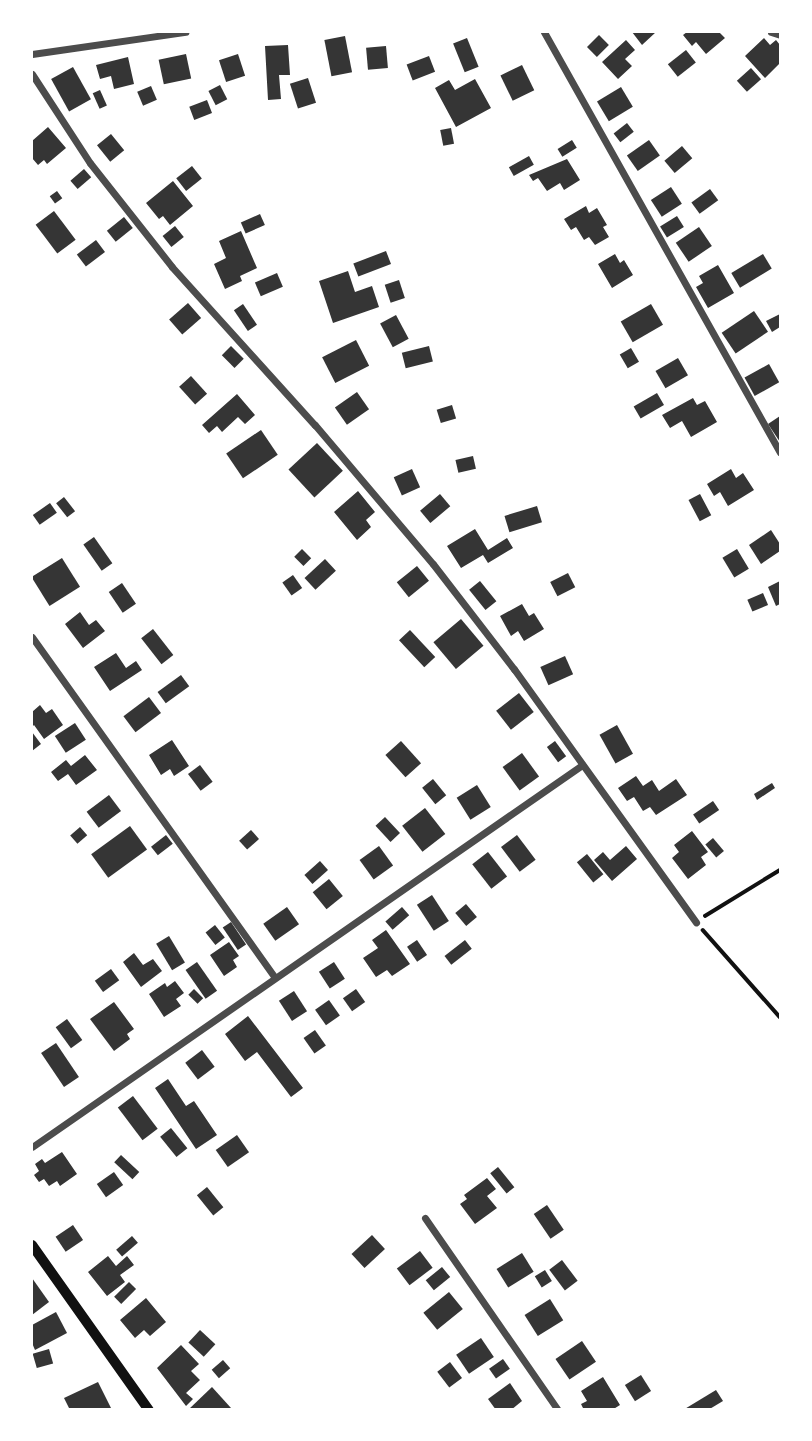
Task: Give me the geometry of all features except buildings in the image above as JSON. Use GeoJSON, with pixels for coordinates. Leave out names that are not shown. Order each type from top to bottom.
{"type":"FeatureCollection","features":[{"type":"Feature","properties":{"kind":"main road"},"geometry":{"type":"LineString","coordinates":[[32,1244],[149,1409]]}},
{"type":"Feature","properties":{"kind":"street"},"geometry":{"type":"LineString","coordinates":[[32,54],[185,32]]}},
{"type":"Feature","properties":{"kind":"street"},"geometry":{"type":"LineString","coordinates":[[544,32],[780,452]]}},
{"type":"Feature","properties":{"kind":"street"},"geometry":{"type":"LineString","coordinates":[[771,32],[780,35]]}},
{"type":"Feature","properties":{"kind":"street"},"geometry":{"type":"LineString","coordinates":[[32,74],[90,163],[147,236],[433,565],[514,669],[696,922]]}},
{"type":"Feature","properties":{"kind":"street"},"geometry":{"type":"LineString","coordinates":[[32,637],[274,976]]}},
{"type":"Feature","properties":{"kind":"street"},"geometry":{"type":"LineString","coordinates":[[32,1147],[274,976],[582,765]]}},
{"type":"Feature","properties":{"kind":"street"},"geometry":{"type":"LineString","coordinates":[[425,1218],[558,1409]]}},
{"type":"Feature","properties":{"kind":"path"},"geometry":{"type":"LineString","coordinates":[[780,870],[696,922],[780,1017]]}}]}
